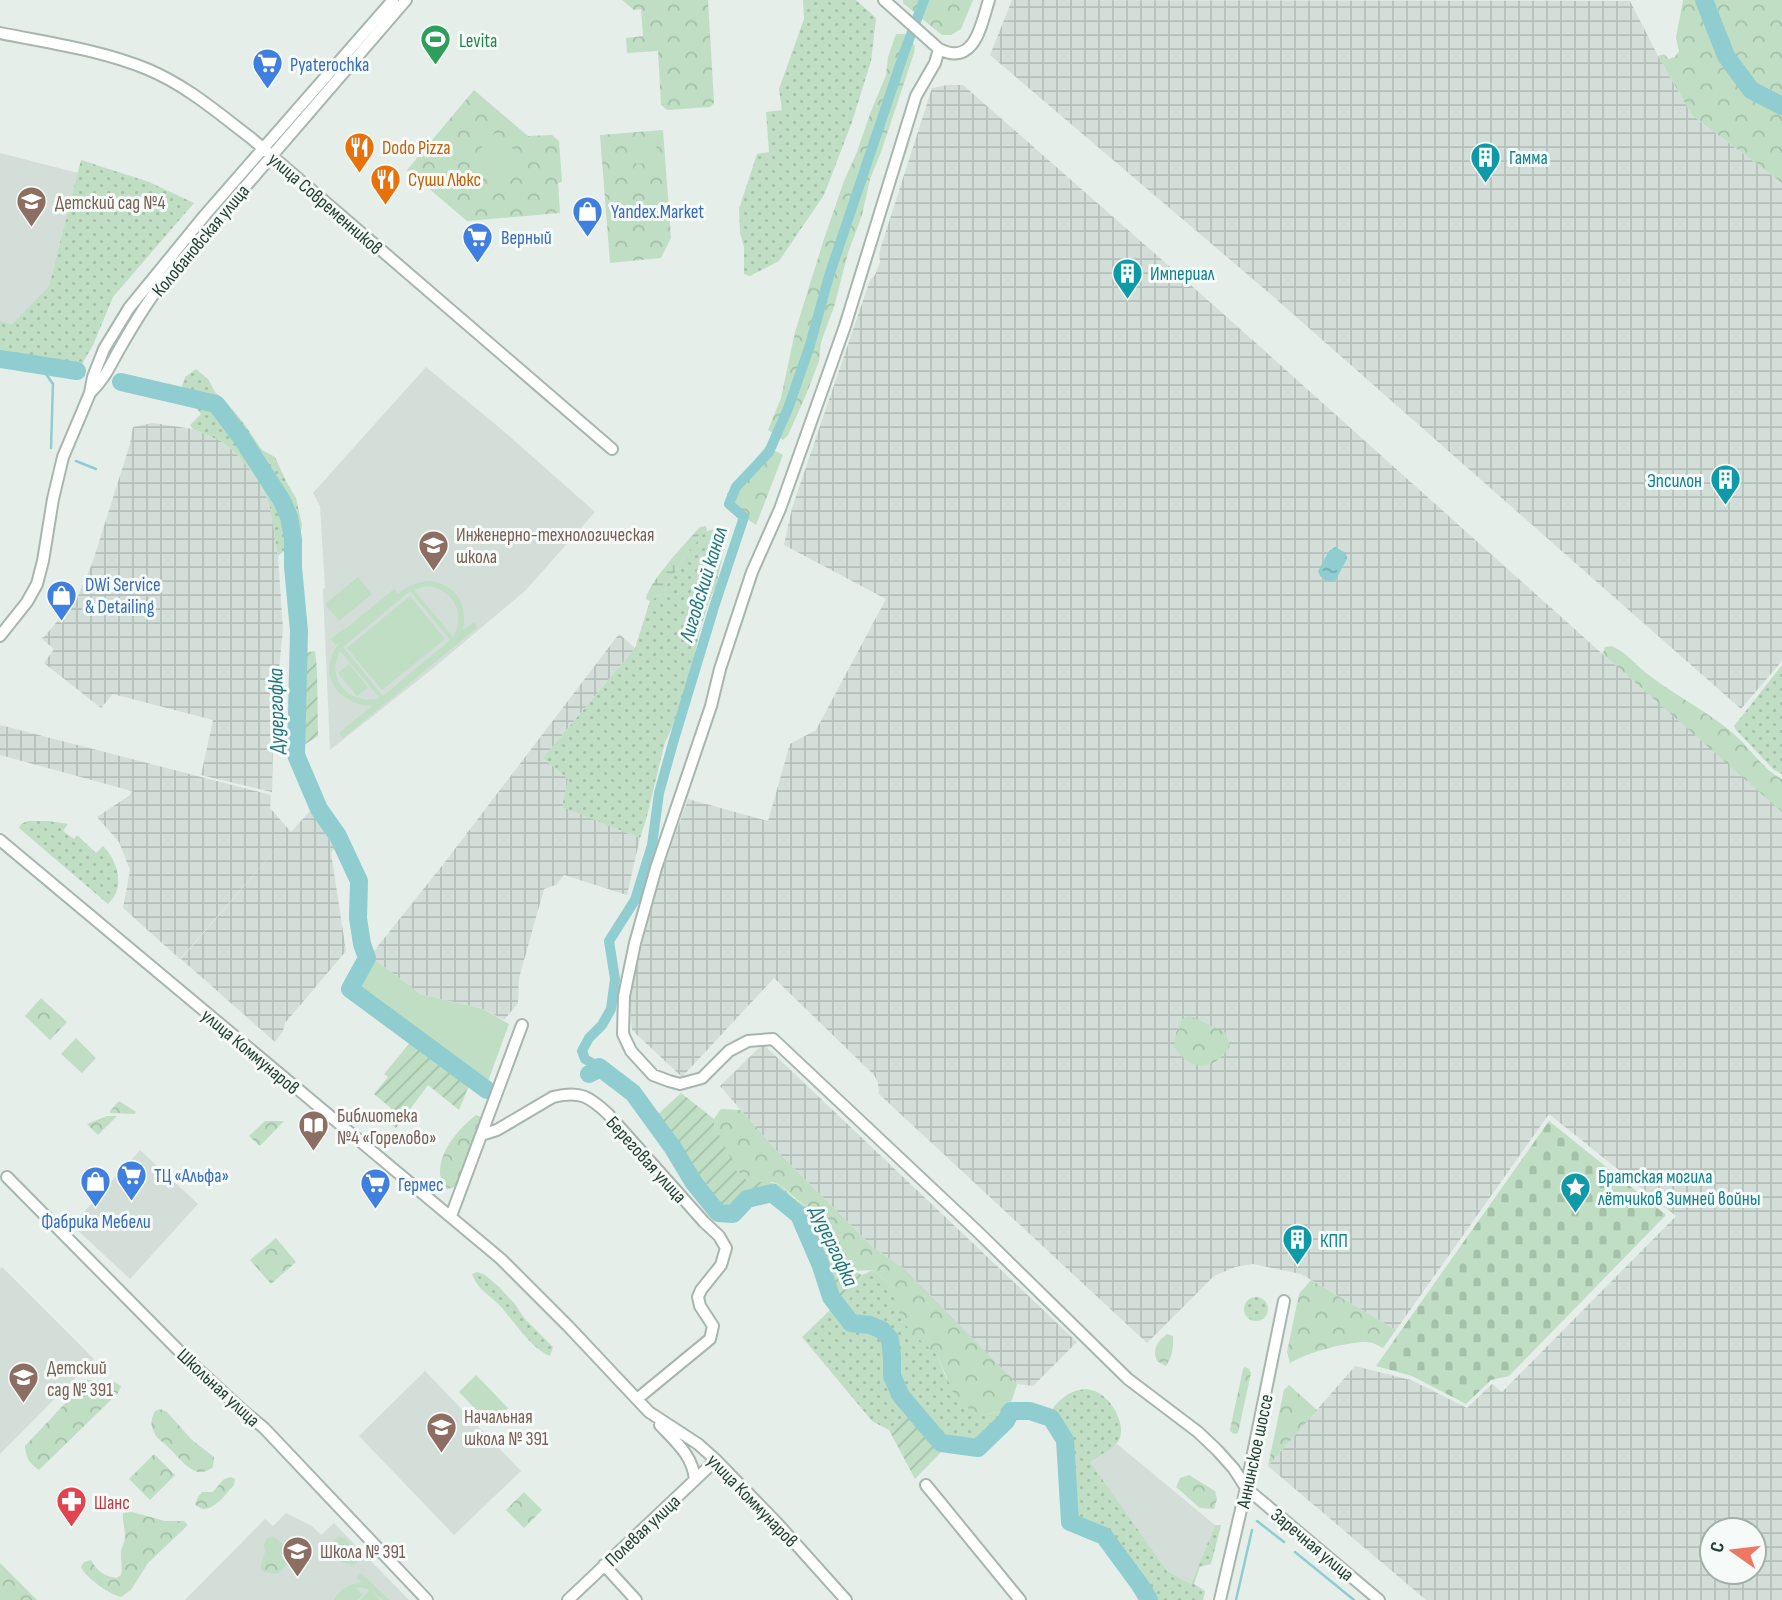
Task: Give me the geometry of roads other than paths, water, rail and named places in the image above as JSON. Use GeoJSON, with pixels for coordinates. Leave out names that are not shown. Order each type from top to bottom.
{"type":"FeatureCollection","features":[{"type":"Feature","properties":{"kind":"street","name":"Колобановская улица"},"geometry":{"type":"LineString","coordinates":[[0,636],[27,603],[37,584],[58,475],[90,393],[104,380],[129,332],[158,288],[393,0]]}},
{"type":"Feature","properties":{"kind":"street","name":"Колобановская улица"},"geometry":{"type":"LineString","coordinates":[[267,153],[406,0]]}},
{"type":"Feature","properties":{"kind":"street"},"geometry":{"type":"LineString","coordinates":[[884,0],[939,49],[959,53],[971,47],[979,35],[989,0]]}},
{"type":"Feature","properties":{"kind":"street","name":"улица Современников"},"geometry":{"type":"LineString","coordinates":[[0,33],[94,52],[149,69],[184,88],[267,153],[612,449]]}},
{"type":"Feature","properties":{"kind":"street","name":"Заречная улица"},"geometry":{"type":"LineString","coordinates":[[939,49],[935,63],[916,96],[845,326],[780,509],[752,572],[656,868],[635,943],[624,996],[623,1034],[631,1051],[653,1075],[680,1084],[702,1078],[729,1051],[747,1041],[773,1038],[1128,1379],[1198,1432],[1234,1469],[1246,1488],[1379,1600]]}},
{"type":"Feature","properties":{"kind":"street","name":"улица Коммунаров"},"geometry":{"type":"LineString","coordinates":[[0,840],[510,1268],[637,1399],[688,1456],[695,1480]]}},
{"type":"Feature","properties":{"kind":"street"},"geometry":{"type":"LineString","coordinates":[[451,1216],[522,1025]]}},
{"type":"Feature","properties":{"kind":"street","name":"Береговая улица"},"geometry":{"type":"LineString","coordinates":[[481,1135],[497,1130],[553,1097],[583,1095],[608,1114],[719,1236],[726,1248],[724,1258],[698,1297],[700,1306],[713,1326],[710,1339],[637,1399]]}},
{"type":"Feature","properties":{"kind":"street","name":"Школьная улица"},"geometry":{"type":"LineString","coordinates":[[7,1177],[188,1360],[264,1428],[427,1600]]}},
{"type":"Feature","properties":{"kind":"street","name":"Аннинское шоссе"},"geometry":{"type":"LineString","coordinates":[[1220,1600],[1284,1300]]}},
{"type":"Feature","properties":{"kind":"street","name":"улица Коммунаров"},"geometry":{"type":"LineString","coordinates":[[649,1412],[698,1444],[716,1460],[846,1600]]}},
{"type":"Feature","properties":{"kind":"street","name":"Полевая улица"},"geometry":{"type":"LineString","coordinates":[[568,1600],[716,1460]]}},
{"type":"Feature","properties":{"kind":"street"},"geometry":{"type":"LineString","coordinates":[[926,1485],[1020,1600]]}},
{"type":"Feature","properties":{"kind":"street"},"geometry":{"type":"LineString","coordinates":[[604,1565],[636,1600]]}},
{"type":"Feature","properties":{"kind":"water"},"geometry":{"type":"Polygon","coordinates":[[[1335,547],[1346,553],[1347,559],[1335,581],[1328,582],[1318,571],[1329,551],[1335,547]]]}},
{"type":"Feature","properties":{"kind":"waterway","name":"Лиговский канал"},"geometry":{"type":"LineString","coordinates":[[599,1067],[585,1059],[582,1051],[611,1009],[615,979],[609,941],[635,900],[652,845],[659,793],[673,743],[744,517],[729,504],[736,487],[769,452],[789,406],[810,345],[829,276],[924,0]]}},
{"type":"Feature","properties":{"kind":"waterway"},"geometry":{"type":"LineString","coordinates":[[1704,0],[1726,56],[1751,90],[1782,106]]}},
{"type":"Feature","properties":{"kind":"waterway","name":"Дудергофка"},"geometry":{"type":"LineString","coordinates":[[0,359],[77,371]]}},
{"type":"Feature","properties":{"kind":"waterway"},"geometry":{"type":"LineString","coordinates":[[41,367],[53,384],[51,448]]}},
{"type":"Feature","properties":{"kind":"waterway","name":"Дудергофка"},"geometry":{"type":"LineString","coordinates":[[121,382],[216,404],[241,437],[282,501],[289,517],[293,539],[299,631],[296,755],[319,809],[338,836],[359,881],[358,918],[367,958],[350,989],[487,1090]]}},
{"type":"Feature","properties":{"kind":"waterway"},"geometry":{"type":"LineString","coordinates":[[76,461],[96,469]]}},
{"type":"Feature","properties":{"kind":"waterway","name":"Дудергофка"},"geometry":{"type":"LineString","coordinates":[[589,1074],[599,1067],[633,1093],[673,1148],[694,1183],[718,1213],[733,1214],[747,1199],[772,1193],[799,1215],[831,1297],[851,1323],[870,1325],[882,1330],[890,1339],[892,1376],[901,1396],[941,1443],[978,1448],[1006,1421],[1011,1411],[1030,1411],[1051,1418],[1065,1440],[1070,1522],[1104,1536],[1149,1600]]}},
{"type":"Feature","properties":{"kind":"waterway"},"geometry":{"type":"LineString","coordinates":[[1257,1521],[1284,1542]]}},
{"type":"Feature","properties":{"kind":"waterway"},"geometry":{"type":"LineString","coordinates":[[1236,1600],[1252,1530]]}},
{"type":"Feature","properties":{"kind":"waterway"},"geometry":{"type":"LineString","coordinates":[[1295,1552],[1354,1600]]}},
{"type":"Feature","properties":{"kind":"place","name":"Levita"},"geometry":{"type":"Point","coordinates":[436,67]}},
{"type":"Feature","properties":{"kind":"place","name":"Pyaterochka"},"geometry":{"type":"Point","coordinates":[267,91]}},
{"type":"Feature","properties":{"kind":"place","name":"Dodo Pizza"},"geometry":{"type":"Point","coordinates":[359,174]}},
{"type":"Feature","properties":{"kind":"place","name":"Гамма"},"geometry":{"type":"Point","coordinates":[1486,184]}},
{"type":"Feature","properties":{"kind":"place","name":"Суши Люкс"},"geometry":{"type":"Point","coordinates":[385,206]}},
{"type":"Feature","properties":{"kind":"place","name":"Детский сад №4"},"geometry":{"type":"Point","coordinates":[32,229]}},
{"type":"Feature","properties":{"kind":"place","name":"Yandex.Market"},"geometry":{"type":"Point","coordinates":[588,238]}},
{"type":"Feature","properties":{"kind":"place","name":"Верный"},"geometry":{"type":"Point","coordinates":[478,264]}},
{"type":"Feature","properties":{"kind":"place","name":"Империал"},"geometry":{"type":"Point","coordinates":[1127,300]}},
{"type":"Feature","properties":{"kind":"place","name":"Эпсилон"},"geometry":{"type":"Point","coordinates":[1725,507]}},
{"type":"Feature","properties":{"kind":"place","name":"Инженерно-технологическая школа"},"geometry":{"type":"Point","coordinates":[433,572]}},
{"type":"Feature","properties":{"kind":"place","name":"DWi Service & Detailing"},"geometry":{"type":"Point","coordinates":[62,622]}},
{"type":"Feature","properties":{"kind":"place","name":"Библиотека №4 «Горелово»"},"geometry":{"type":"Point","coordinates":[314,1153]}},
{"type":"Feature","properties":{"kind":"place","name":"ТЦ «Альфа»"},"geometry":{"type":"Point","coordinates":[131,1202]}},
{"type":"Feature","properties":{"kind":"place","name":"Фабрика Мебели"},"geometry":{"type":"Point","coordinates":[96,1209]}},
{"type":"Feature","properties":{"kind":"place","name":"Гермес"},"geometry":{"type":"Point","coordinates":[375,1211]}},
{"type":"Feature","properties":{"kind":"place","name":"Братская могила лётчиков Зимней войны"},"geometry":{"type":"Point","coordinates":[1575,1214]}},
{"type":"Feature","properties":{"kind":"place","name":"КПП"},"geometry":{"type":"Point","coordinates":[1297,1267]}},
{"type":"Feature","properties":{"kind":"place","name":"Детский сад № 391"},"geometry":{"type":"Point","coordinates":[24,1405]}},
{"type":"Feature","properties":{"kind":"place","name":"Начальная школа № 391"},"geometry":{"type":"Point","coordinates":[441,1454]}},
{"type":"Feature","properties":{"kind":"place","name":"Шанс"},"geometry":{"type":"Point","coordinates":[71,1529]}},
{"type":"Feature","properties":{"kind":"place","name":"Школа № 391"},"geometry":{"type":"Point","coordinates":[297,1578]}}]}
